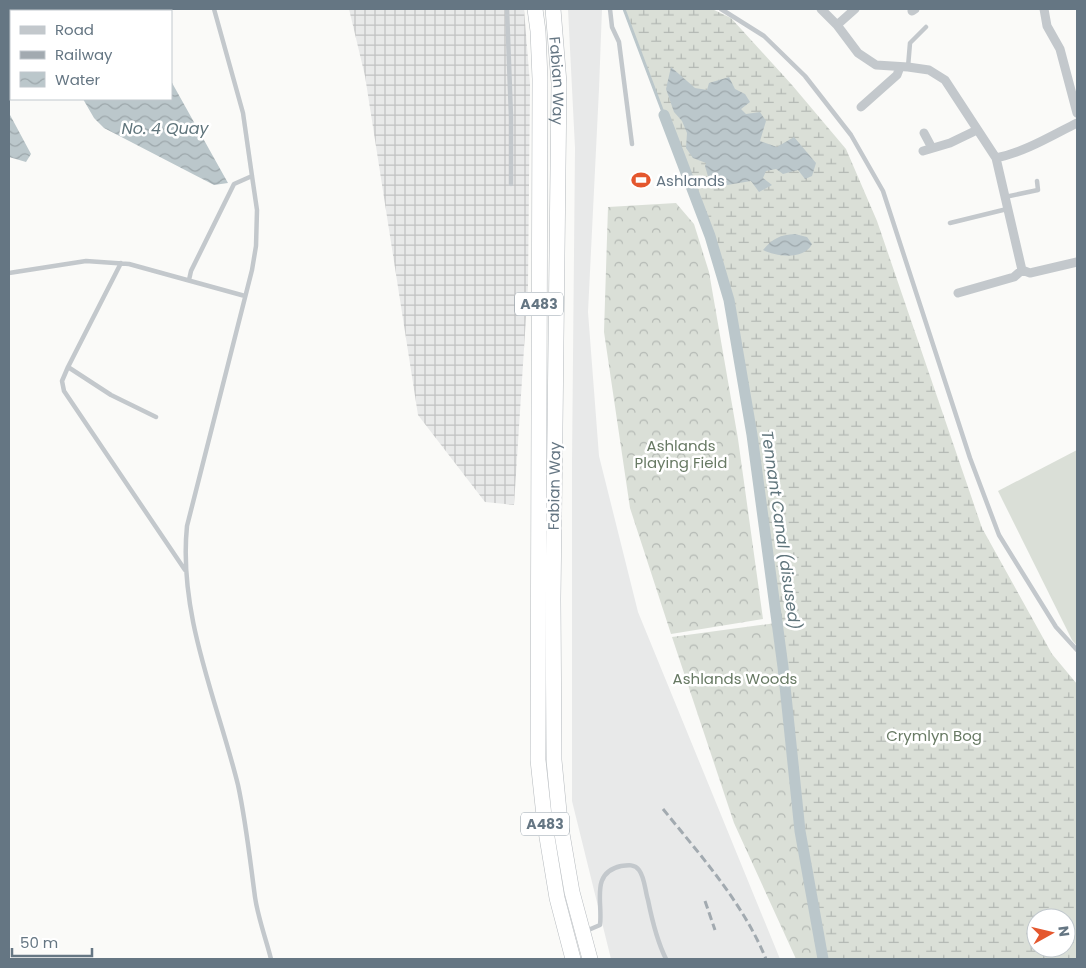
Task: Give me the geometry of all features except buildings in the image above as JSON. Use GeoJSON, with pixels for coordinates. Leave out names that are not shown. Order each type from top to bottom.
{"type":"FeatureCollection","features":[{"type":"Feature","properties":{"kind":"highway","name":"Fabian Way"},"geometry":{"type":"LineString","coordinates":[[535,9],[540,79],[538,760],[545,825],[557,898],[573,959]]}},
{"type":"Feature","properties":{"kind":"highway","name":"Fabian Way"},"geometry":{"type":"LineString","coordinates":[[553,9],[559,83],[553,599],[554,760],[560,822],[572,892],[590,959]]}},
{"type":"Feature","properties":{"kind":"street"},"geometry":{"type":"LineString","coordinates":[[822,9],[858,53],[876,65],[929,70],[945,80],[996,158],[1022,270]]}},
{"type":"Feature","properties":{"kind":"street"},"geometry":{"type":"LineString","coordinates":[[837,25],[855,9]]}},
{"type":"Feature","properties":{"kind":"street"},"geometry":{"type":"LineString","coordinates":[[1044,9],[1047,26],[1060,49],[1077,113]]}},
{"type":"Feature","properties":{"kind":"street"},"geometry":{"type":"LineString","coordinates":[[861,107],[904,67]]}},
{"type":"Feature","properties":{"kind":"street"},"geometry":{"type":"LineString","coordinates":[[996,158],[1025,149],[1077,122]]}},
{"type":"Feature","properties":{"kind":"street"},"geometry":{"type":"LineString","coordinates":[[924,133],[927,150],[950,143],[977,130]]}},
{"type":"Feature","properties":{"kind":"street"},"geometry":{"type":"LineString","coordinates":[[1022,270],[1030,273],[1077,262]]}},
{"type":"Feature","properties":{"kind":"street"},"geometry":{"type":"LineString","coordinates":[[958,292],[1014,278],[1022,270]]}},
{"type":"Feature","properties":{"kind":"lane"},"geometry":{"type":"LineString","coordinates":[[214,9],[243,113],[257,210],[256,246],[187,526],[185,547],[186,571],[189,604],[200,651],[238,786],[252,864],[255,898],[271,959]]}},
{"type":"Feature","properties":{"kind":"lane"},"geometry":{"type":"LineString","coordinates":[[507,9],[511,118],[511,184]]}},
{"type":"Feature","properties":{"kind":"lane"},"geometry":{"type":"LineString","coordinates":[[610,9],[612,27],[619,42],[632,144]]}},
{"type":"Feature","properties":{"kind":"lane"},"geometry":{"type":"LineString","coordinates":[[721,9],[764,36],[806,76],[851,135],[883,191],[970,458],[999,535],[1056,627],[1077,650]]}},
{"type":"Feature","properties":{"kind":"lane"},"geometry":{"type":"LineString","coordinates":[[904,67],[910,43],[926,27]]}},
{"type":"Feature","properties":{"kind":"lane"},"geometry":{"type":"LineString","coordinates":[[189,280],[190,271],[234,184],[252,176]]}},
{"type":"Feature","properties":{"kind":"lane"},"geometry":{"type":"LineString","coordinates":[[1005,197],[1038,190],[1037,181]]}},
{"type":"Feature","properties":{"kind":"lane"},"geometry":{"type":"LineString","coordinates":[[950,223],[1008,209]]}},
{"type":"Feature","properties":{"kind":"lane"},"geometry":{"type":"LineString","coordinates":[[9,273],[86,260],[121,263],[245,296]]}},
{"type":"Feature","properties":{"kind":"lane"},"geometry":{"type":"LineString","coordinates":[[121,263],[68,367],[62,381],[64,391],[186,571]]}},
{"type":"Feature","properties":{"kind":"lane"},"geometry":{"type":"LineString","coordinates":[[68,367],[111,395],[156,417]]}},
{"type":"Feature","properties":{"kind":"lane"},"geometry":{"type":"LineString","coordinates":[[582,932],[600,925],[602,912],[600,883],[605,875],[614,868],[630,865],[638,868],[642,877],[653,922],[666,959]]}},
{"type":"Feature","properties":{"kind":"shaded area"},"geometry":{"type":"Polygon","coordinates":[[[349,9],[524,9],[530,84],[528,286],[514,505],[485,502],[418,415],[365,76],[349,9]]]}},
{"type":"Feature","properties":{"kind":"shaded area"},"geometry":{"type":"Polygon","coordinates":[[[568,9],[602,9],[588,312],[599,456],[638,612],[780,959],[611,959],[572,801],[572,463],[575,148],[568,9]]]}},
{"type":"Feature","properties":{"kind":"green space","name":"Crymlyn Bog"},"geometry":{"type":"Polygon","coordinates":[[[624,9],[712,9],[731,18],[792,85],[846,149],[877,221],[982,528],[1052,654],[1077,684],[1077,959],[823,959],[800,831],[783,667],[752,435],[729,300],[710,236],[624,9]]]}},
{"type":"Feature","properties":{"kind":"green space","name":"Ashlands Playing Field"},"geometry":{"type":"Polygon","coordinates":[[[676,203],[694,224],[709,272],[738,439],[763,619],[671,634],[630,508],[604,332],[608,207],[676,203]]]}},
{"type":"Feature","properties":{"kind":"green space"},"geometry":{"type":"Polygon","coordinates":[[[1077,450],[1077,646],[1072,640],[998,491],[1077,450]]]}},
{"type":"Feature","properties":{"kind":"green space","name":"Ashlands Woods"},"geometry":{"type":"Polygon","coordinates":[[[776,623],[798,832],[821,959],[796,959],[734,823],[672,637],[776,623]]]}},
{"type":"Feature","properties":{"kind":"water"},"geometry":{"type":"Polygon","coordinates":[[[32,9],[132,10],[33,10],[32,9]]]}},
{"type":"Feature","properties":{"kind":"water"},"geometry":{"type":"Polygon","coordinates":[[[671,67],[695,88],[707,90],[709,83],[729,77],[735,89],[745,94],[750,102],[741,109],[746,114],[760,112],[766,121],[760,141],[777,147],[794,137],[816,163],[812,176],[805,179],[798,170],[783,174],[776,169],[766,171],[763,178],[772,185],[759,192],[751,181],[727,185],[709,180],[705,166],[706,163],[693,158],[686,148],[687,133],[682,121],[674,112],[666,89],[671,67]]]}},
{"type":"Feature","properties":{"kind":"water","name":"No. 4 Quay"},"geometry":{"type":"Polygon","coordinates":[[[172,83],[228,183],[214,185],[104,128],[94,118],[84,100],[172,100],[172,83]]]}},
{"type":"Feature","properties":{"kind":"water"},"geometry":{"type":"Polygon","coordinates":[[[9,113],[31,154],[26,162],[9,157],[9,113]]]}},
{"type":"Feature","properties":{"kind":"water"},"geometry":{"type":"Polygon","coordinates":[[[795,234],[807,237],[812,244],[803,253],[790,256],[763,250],[777,238],[795,234]]]}},
{"type":"Feature","properties":{"kind":"waterway"},"geometry":{"type":"LineString","coordinates":[[624,9],[664,115]]}},
{"type":"Feature","properties":{"kind":"waterway","name":"Tennant Canal (disused)"},"geometry":{"type":"LineString","coordinates":[[664,115],[710,236],[729,300],[752,435],[783,667],[800,831],[823,959]]}},
{"type":"Feature","properties":{"kind":"railway"},"geometry":{"type":"LineString","coordinates":[[663,809],[733,899],[757,938],[766,959]]}},
{"type":"Feature","properties":{"kind":"railway"},"geometry":{"type":"LineString","coordinates":[[705,901],[715,930]]}},
{"type":"Feature","properties":{"kind":"place","name":"Ashlands"},"geometry":{"type":"Point","coordinates":[641,180]}}]}
